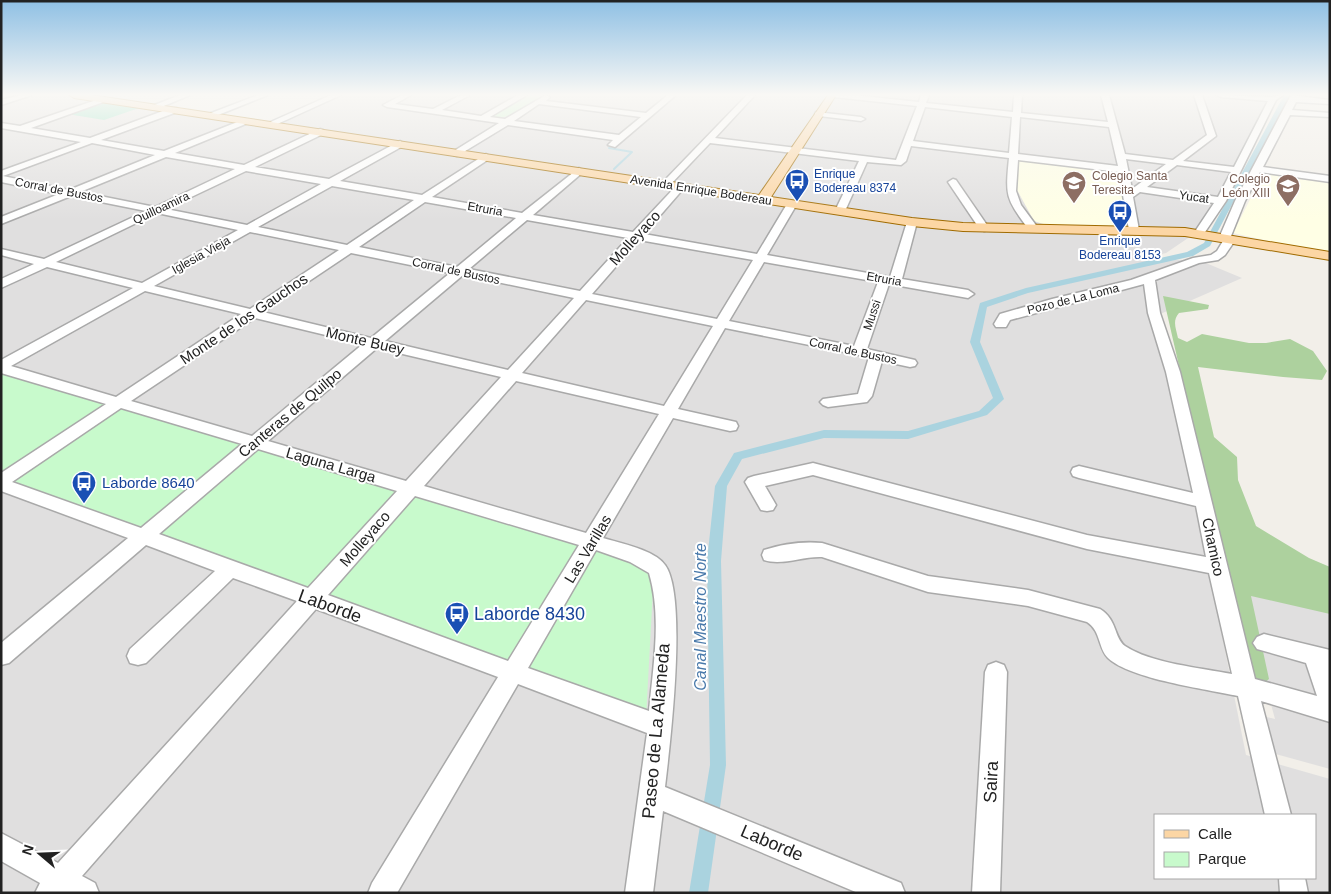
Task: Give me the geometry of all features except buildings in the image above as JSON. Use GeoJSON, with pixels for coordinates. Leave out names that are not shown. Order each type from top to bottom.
{"type":"FeatureCollection","features":[{"type":"Feature","properties":{"kind":"main road","name":"Avenida Enrique Bodereau"},"geometry":{"type":"LineString","coordinates":[[351,137],[912,222],[984,228],[1134,230],[1199,234],[1330,256]]}},
{"type":"Feature","properties":{"kind":"main road"},"geometry":{"type":"LineString","coordinates":[[762,199],[803,137]]}},
{"type":"Feature","properties":{"kind":"street","name":"Etruria"},"geometry":{"type":"LineString","coordinates":[[67,137],[968,294]]}},
{"type":"Feature","properties":{"kind":"street"},"geometry":{"type":"LineString","coordinates":[[1,174],[102,137]]}},
{"type":"Feature","properties":{"kind":"street"},"geometry":{"type":"LineString","coordinates":[[1,221],[206,137]]}},
{"type":"Feature","properties":{"kind":"street","name":"Quilloamira"},"geometry":{"type":"LineString","coordinates":[[1,284],[310,137]]}},
{"type":"Feature","properties":{"kind":"street"},"geometry":{"type":"LineString","coordinates":[[451,152],[473,137]]}},
{"type":"Feature","properties":{"kind":"street"},"geometry":{"type":"LineString","coordinates":[[451,152],[479,137]]}},
{"type":"Feature","properties":{"kind":"street"},"geometry":{"type":"LineString","coordinates":[[611,137],[620,138]]}},
{"type":"Feature","properties":{"kind":"street","name":"Molleyaco"},"geometry":{"type":"LineString","coordinates":[[55,886],[409,488],[637,236],[674,185],[713,137]]}},
{"type":"Feature","properties":{"kind":"street"},"geometry":{"type":"LineString","coordinates":[[710,140],[898,163],[901,161],[909,137]]}},
{"type":"Feature","properties":{"kind":"street"},"geometry":{"type":"LineString","coordinates":[[1014,137],[1012,197],[1033,228]]}},
{"type":"Feature","properties":{"kind":"street"},"geometry":{"type":"LineString","coordinates":[[1116,137],[1124,170],[1134,230]]}},
{"type":"Feature","properties":{"kind":"street"},"geometry":{"type":"LineString","coordinates":[[1128,196],[1211,137]]}},
{"type":"Feature","properties":{"kind":"street"},"geometry":{"type":"LineString","coordinates":[[1199,234],[1221,201],[1255,137]]}},
{"type":"Feature","properties":{"kind":"street"},"geometry":{"type":"LineString","coordinates":[[1149,279],[1197,260],[1214,258],[1220,253],[1258,169],[1275,137]]}},
{"type":"Feature","properties":{"kind":"street"},"geometry":{"type":"LineString","coordinates":[[610,146],[620,138]]}},
{"type":"Feature","properties":{"kind":"street"},"geometry":{"type":"LineString","coordinates":[[907,143],[1124,170]]}},
{"type":"Feature","properties":{"kind":"street","name":"Iglesia Vieja"},"geometry":{"type":"LineString","coordinates":[[1,367],[400,144]]}},
{"type":"Feature","properties":{"kind":"street"},"geometry":{"type":"LineString","coordinates":[[1121,156],[1237,170]]}},
{"type":"Feature","properties":{"kind":"street","name":"Monte de los Gauchos"},"geometry":{"type":"LineString","coordinates":[[1,482],[486,157]]}},
{"type":"Feature","properties":{"kind":"street"},"geometry":{"type":"LineString","coordinates":[[840,211],[864,159]]}},
{"type":"Feature","properties":{"kind":"street"},"geometry":{"type":"LineString","coordinates":[[1258,169],[1330,179]]}},
{"type":"Feature","properties":{"kind":"street","name":"Canteras de Quilpo"},"geometry":{"type":"LineString","coordinates":[[1,656],[580,171]]}},
{"type":"Feature","properties":{"kind":"street","name":"Corral de Bustos"},"geometry":{"type":"LineString","coordinates":[[1,179],[860,351],[910,363]]}},
{"type":"Feature","properties":{"kind":"street"},"geometry":{"type":"LineString","coordinates":[[953,182],[984,228]]}},
{"type":"Feature","properties":{"kind":"street","name":"Yucat"},"geometry":{"type":"LineString","coordinates":[[1138,189],[1221,201]]}},
{"type":"Feature","properties":{"kind":"street","name":"Las Varillas"},"geometry":{"type":"LineString","coordinates":[[382,893],[670,412],[792,204]]}},
{"type":"Feature","properties":{"kind":"street","name":"Mussi"},"geometry":{"type":"LineString","coordinates":[[860,351],[912,222]]}},
{"type":"Feature","properties":{"kind":"street","name":"Monte Buey"},"geometry":{"type":"LineString","coordinates":[[1,252],[374,343],[730,426]]}},
{"type":"Feature","properties":{"kind":"street","name":"Pozo de La Loma"},"geometry":{"type":"LineString","coordinates":[[1001,324],[1005,317],[1149,279]]}},
{"type":"Feature","properties":{"kind":"street","name":"Chamico"},"geometry":{"type":"LineString","coordinates":[[1149,279],[1153,296],[1154,314],[1173,372],[1204,502],[1217,567],[1278,814]]}},
{"type":"Feature","properties":{"kind":"street"},"geometry":{"type":"LineString","coordinates":[[828,402],[865,396],[876,356]]}},
{"type":"Feature","properties":{"kind":"street","name":"Laguna Larga"},"geometry":{"type":"LineString","coordinates":[[1,367],[117,403],[592,542],[650,562],[658,570]]}},
{"type":"Feature","properties":{"kind":"street"},"geometry":{"type":"LineString","coordinates":[[767,505],[754,482],[813,470],[1087,542],[1217,567]]}},
{"type":"Feature","properties":{"kind":"street"},"geometry":{"type":"LineString","coordinates":[[1079,472],[1204,502]]}},
{"type":"Feature","properties":{"kind":"street","name":"Laborde"},"geometry":{"type":"LineString","coordinates":[[1,482],[230,570],[659,726]]}},
{"type":"Feature","properties":{"kind":"street"},"geometry":{"type":"LineString","coordinates":[[771,555],[811,549],[822,550],[928,584],[1028,598],[1070,608],[1093,615],[1101,620],[1115,651],[1139,665],[1246,687],[1330,711]]}},
{"type":"Feature","properties":{"kind":"street"},"geometry":{"type":"LineString","coordinates":[[138,656],[230,570]]}},
{"type":"Feature","properties":{"kind":"street","name":"Paseo de La Alameda"},"geometry":{"type":"LineString","coordinates":[[639,893],[652,794],[664,671],[665,596],[664,581],[658,570]]}},
{"type":"Feature","properties":{"kind":"street"},"geometry":{"type":"LineString","coordinates":[[1264,643],[1322,658],[1330,702]]}},
{"type":"Feature","properties":{"kind":"street","name":"Saira"},"geometry":{"type":"LineString","coordinates":[[986,893],[996,672]]}},
{"type":"Feature","properties":{"kind":"street","name":"Laborde"},"geometry":{"type":"LineString","coordinates":[[652,794],[734,826],[890,893]]}},
{"type":"Feature","properties":{"kind":"street"},"geometry":{"type":"LineString","coordinates":[[1,846],[55,886],[85,893]]}},
{"type":"Feature","properties":{"kind":"street"},"geometry":{"type":"LineString","coordinates":[[1292,879],[1294,893]]}},
{"type":"Feature","properties":{"kind":"shaded area"},"geometry":{"type":"Polygon","coordinates":[[[1,137],[1255,137],[1197,232],[1166,253],[1144,258],[1201,261],[1242,278],[1158,315],[1246,755],[1330,779],[1330,893],[1,893],[1,137]]]}},
{"type":"Feature","properties":{"kind":"shaded area","name":"Colegio Santa Teresita"},"geometry":{"type":"Polygon","coordinates":[[[1018,159],[1117,172],[1128,226],[1046,225],[1034,221],[1016,188],[1018,159]]]}},
{"type":"Feature","properties":{"kind":"shaded area","name":"Colegio León XIII"},"geometry":{"type":"Polygon","coordinates":[[[1263,174],[1330,181],[1330,252],[1299,248],[1233,233],[1263,174]]]}},
{"type":"Feature","properties":{"kind":"shaded area"},"geometry":{"type":"Polygon","coordinates":[[[1239,588],[1330,610],[1330,769],[1272,753],[1262,716],[1275,719],[1239,588]]]}},
{"type":"Feature","properties":{"kind":"green space"},"geometry":{"type":"Polygon","coordinates":[[[1163,296],[1209,305],[1208,309],[1179,313],[1175,322],[1178,338],[1187,342],[1202,334],[1249,343],[1266,343],[1290,339],[1313,351],[1327,371],[1322,380],[1198,367],[1214,437],[1237,457],[1238,480],[1256,526],[1309,558],[1330,567],[1330,614],[1251,596],[1269,679],[1263,684],[1250,676],[1163,296]]]}},
{"type":"Feature","properties":{"kind":"green space"},"geometry":{"type":"Polygon","coordinates":[[[1,371],[111,405],[1,477],[1,371]]]}},
{"type":"Feature","properties":{"kind":"green space"},"geometry":{"type":"Polygon","coordinates":[[[118,406],[248,446],[144,532],[4,481],[118,406]]]}},
{"type":"Feature","properties":{"kind":"green space"},"geometry":{"type":"Polygon","coordinates":[[[256,448],[401,492],[309,593],[151,536],[256,448]]]}},
{"type":"Feature","properties":{"kind":"green space"},"geometry":{"type":"Polygon","coordinates":[[[412,495],[585,548],[513,669],[320,598],[412,495]]]}},
{"type":"Feature","properties":{"kind":"green space"},"geometry":{"type":"Polygon","coordinates":[[[594,550],[658,569],[653,589],[646,718],[521,672],[594,550]]]}},
{"type":"Feature","properties":{"kind":"waterway","name":"Canal Maestro Norte"},"geometry":{"type":"LineString","coordinates":[[698,893],[718,765],[714,561],[721,486],[738,456],[824,434],[908,435],[983,413],[999,399],[975,342],[983,305],[1026,291],[1190,254],[1207,244],[1265,137]]}},
{"type":"Feature","properties":{"kind":"waterway"},"geometry":{"type":"LineString","coordinates":[[609,148],[632,152],[614,169]]}},
{"type":"Feature","properties":{"kind":"place","name":"Enrique Bodereau 8374"},"geometry":{"type":"Point","coordinates":[797,202]}},
{"type":"Feature","properties":{"kind":"place","name":"Colegio Santa Teresita"},"geometry":{"type":"Point","coordinates":[1074,204]}},
{"type":"Feature","properties":{"kind":"place","name":"Colegio León XIII"},"geometry":{"type":"Point","coordinates":[1288,207]}},
{"type":"Feature","properties":{"kind":"place","name":"Enrique Bodereau 8153"},"geometry":{"type":"Point","coordinates":[1120,233]}},
{"type":"Feature","properties":{"kind":"place","name":"Laborde 8640"},"geometry":{"type":"Point","coordinates":[84,504]}},
{"type":"Feature","properties":{"kind":"place","name":"Laborde 8430"},"geometry":{"type":"Point","coordinates":[457,635]}}]}
